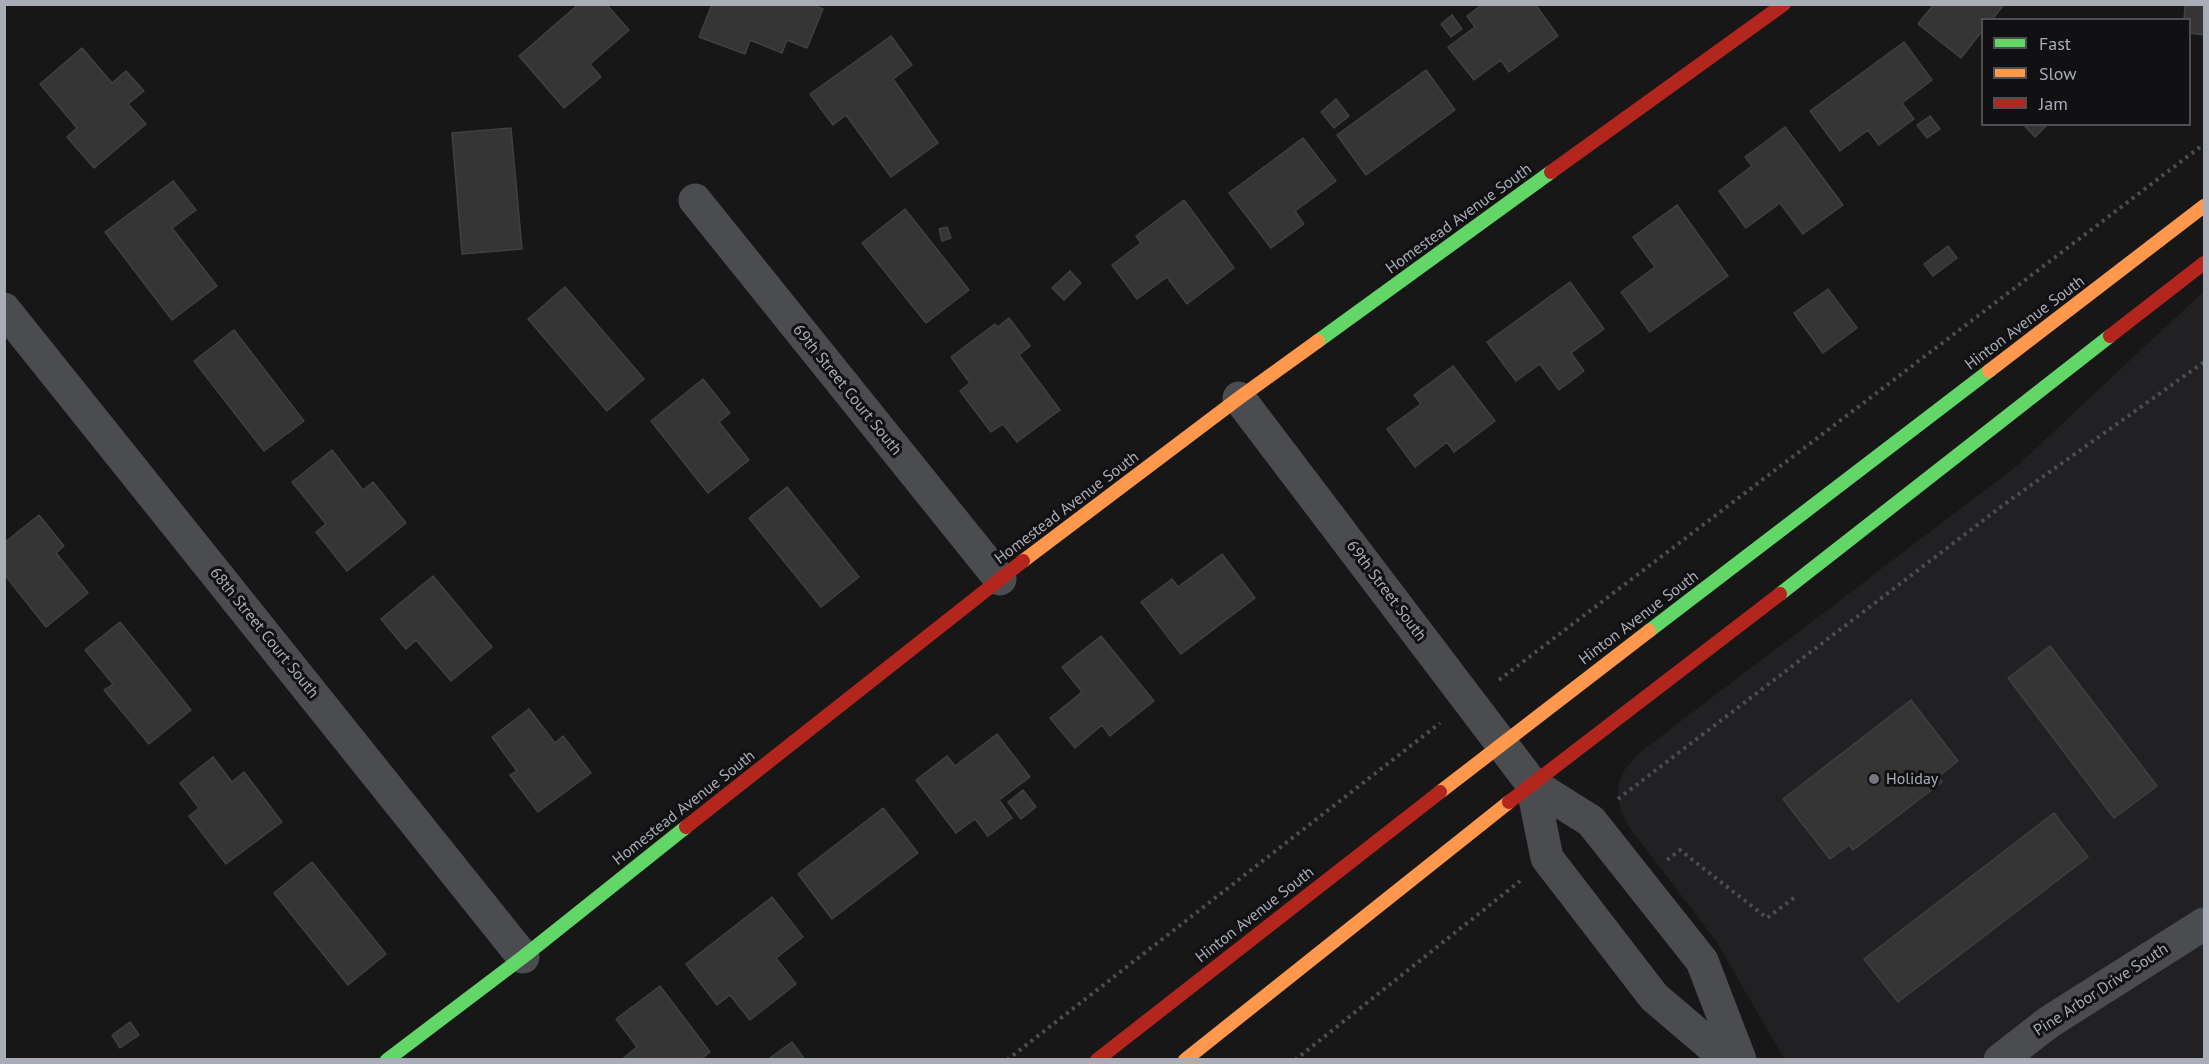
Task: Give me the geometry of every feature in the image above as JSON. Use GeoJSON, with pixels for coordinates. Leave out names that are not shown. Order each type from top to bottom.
{"type":"FeatureCollection","features":[{"type":"Feature","properties":{"kind":"main road","name":"Homestead Avenue South"},"geometry":{"type":"LineString","coordinates":[[387,1059],[523,957],[1000,579],[1239,398],[1784,4]]}},
{"type":"Feature","properties":{"kind":"main road","name":"Hinton Avenue South"},"geometry":{"type":"LineString","coordinates":[[1097,1059],[1501,744],[2205,206]]}},
{"type":"Feature","properties":{"kind":"main road"},"geometry":{"type":"LineString","coordinates":[[1185,1059],[1532,784],[1803,577],[2205,263]]}},
{"type":"Feature","properties":{"kind":"street","name":"69th Street Court South"},"geometry":{"type":"LineString","coordinates":[[695,200],[1000,579]]}},
{"type":"Feature","properties":{"kind":"street","name":"68th Street Court South"},"geometry":{"type":"LineString","coordinates":[[4,309],[523,957]]}},
{"type":"Feature","properties":{"kind":"street","name":"69th Street South"},"geometry":{"type":"LineString","coordinates":[[1239,398],[1532,784]]}},
{"type":"Feature","properties":{"kind":"street"},"geometry":{"type":"LineString","coordinates":[[1532,784],[1547,858],[1654,997],[1728,1059]]}},
{"type":"Feature","properties":{"kind":"street"},"geometry":{"type":"LineString","coordinates":[[1532,784],[1591,821],[1702,961],[1740,1059]]}},
{"type":"Feature","properties":{"kind":"street","name":"Pine Arbor Drive South"},"geometry":{"type":"LineString","coordinates":[[2000,1059],[2049,1022],[2205,924]]}},
{"type":"Feature","properties":{"kind":"path"},"geometry":{"type":"LineString","coordinates":[[1516,668],[2205,144]]}},
{"type":"Feature","properties":{"kind":"path"},"geometry":{"type":"LineString","coordinates":[[1630,789],[2006,503],[2205,362]]}},
{"type":"Feature","properties":{"kind":"path"},"geometry":{"type":"LineString","coordinates":[[1007,1059],[1430,730]]}},
{"type":"Feature","properties":{"kind":"path"},"geometry":{"type":"LineString","coordinates":[[1666,860],[1680,850],[1767,918],[1795,897]]}},
{"type":"Feature","properties":{"kind":"path"},"geometry":{"type":"LineString","coordinates":[[1295,1059],[1517,883]]}},
{"type":"Feature","properties":{"kind":"shaded area"},"geometry":{"type":"Polygon","coordinates":[[[2204,291],[2204,1059],[1785,1060],[1716,941],[1627,824],[1618,797],[1619,783],[1625,769],[1639,753],[2018,465],[2204,291]]]}},
{"type":"Feature","properties":{"kind":"building"},"geometry":{"type":"Polygon","coordinates":[[[579,4],[606,4],[629,30],[590,64],[601,77],[564,108],[519,56],[579,4]]]}},
{"type":"Feature","properties":{"kind":"building"},"geometry":{"type":"Polygon","coordinates":[[[712,4],[811,4],[823,9],[807,48],[787,40],[782,53],[750,40],[745,54],[699,37],[712,4]]]}},
{"type":"Feature","properties":{"kind":"building"},"geometry":{"type":"Polygon","coordinates":[[[1483,4],[1535,4],[1558,36],[1509,72],[1501,60],[1474,80],[1448,47],[1475,27],[1467,16],[1483,4]]]}},
{"type":"Feature","properties":{"kind":"building"},"geometry":{"type":"Polygon","coordinates":[[[1934,4],[2004,4],[1994,18],[1981,18],[1981,32],[1961,58],[1918,24],[1934,4]]]}},
{"type":"Feature","properties":{"kind":"building"},"geometry":{"type":"Polygon","coordinates":[[[2185,4],[2204,4],[2204,35],[2191,33],[2191,18],[2184,18],[2185,4]]]}},
{"type":"Feature","properties":{"kind":"building"},"geometry":{"type":"Polygon","coordinates":[[[1452,15],[1462,29],[1451,37],[1441,24],[1452,15]]]}},
{"type":"Feature","properties":{"kind":"building"},"geometry":{"type":"Polygon","coordinates":[[[891,36],[912,65],[893,79],[938,143],[891,177],[846,115],[833,125],[810,94],[891,36]]]}},
{"type":"Feature","properties":{"kind":"building"},"geometry":{"type":"Polygon","coordinates":[[[1904,42],[1932,80],[1902,103],[1914,119],[1879,145],[1868,130],[1840,151],[1810,111],[1904,42]]]}},
{"type":"Feature","properties":{"kind":"building"},"geometry":{"type":"Polygon","coordinates":[[[82,48],[112,83],[126,71],[144,91],[128,104],[146,124],[94,168],[67,137],[77,128],[40,84],[82,48]]]}},
{"type":"Feature","properties":{"kind":"building"},"geometry":{"type":"Polygon","coordinates":[[[1426,70],[1455,110],[1366,175],[1337,135],[1426,70]]]}},
{"type":"Feature","properties":{"kind":"building"},"geometry":{"type":"Polygon","coordinates":[[[1336,99],[1349,116],[1334,128],[1321,112],[1336,99]]]}},
{"type":"Feature","properties":{"kind":"building"},"geometry":{"type":"Polygon","coordinates":[[[1930,116],[1940,129],[1927,138],[1917,125],[1930,116]]]}},
{"type":"Feature","properties":{"kind":"building"},"geometry":{"type":"Polygon","coordinates":[[[2025,126],[2046,126],[2035,137],[2025,126]]]}},
{"type":"Feature","properties":{"kind":"building"},"geometry":{"type":"Polygon","coordinates":[[[1785,127],[1843,205],[1803,234],[1780,203],[1746,228],[1719,191],[1752,166],[1745,157],[1785,127]]]}},
{"type":"Feature","properties":{"kind":"building"},"geometry":{"type":"Polygon","coordinates":[[[511,128],[522,249],[462,254],[452,133],[511,128]]]}},
{"type":"Feature","properties":{"kind":"building"},"geometry":{"type":"Polygon","coordinates":[[[1303,138],[1336,181],[1295,211],[1304,224],[1271,248],[1229,193],[1303,138]]]}},
{"type":"Feature","properties":{"kind":"building"},"geometry":{"type":"Polygon","coordinates":[[[173,181],[196,210],[172,228],[217,286],[172,320],[105,232],[173,181]]]}},
{"type":"Feature","properties":{"kind":"building"},"geometry":{"type":"Polygon","coordinates":[[[1184,200],[1234,268],[1187,304],[1167,277],[1137,299],[1112,265],[1141,243],[1136,236],[1184,200]]]}},
{"type":"Feature","properties":{"kind":"building"},"geometry":{"type":"Polygon","coordinates":[[[1677,205],[1728,276],[1650,332],[1621,292],[1655,267],[1633,237],[1677,205]]]}},
{"type":"Feature","properties":{"kind":"building"},"geometry":{"type":"Polygon","coordinates":[[[905,209],[969,290],[926,323],[862,243],[905,209]]]}},
{"type":"Feature","properties":{"kind":"building"},"geometry":{"type":"Polygon","coordinates":[[[947,227],[951,238],[942,241],[939,229],[947,227]]]}},
{"type":"Feature","properties":{"kind":"building"},"geometry":{"type":"Polygon","coordinates":[[[1948,246],[1957,258],[1933,276],[1924,264],[1948,246]]]}},
{"type":"Feature","properties":{"kind":"building"},"geometry":{"type":"Polygon","coordinates":[[[1070,271],[1081,283],[1064,300],[1052,288],[1070,271]]]}},
{"type":"Feature","properties":{"kind":"building"},"geometry":{"type":"Polygon","coordinates":[[[1570,282],[1604,329],[1571,353],[1584,371],[1559,390],[1540,364],[1516,381],[1487,342],[1570,282]]]}},
{"type":"Feature","properties":{"kind":"building"},"geometry":{"type":"Polygon","coordinates":[[[565,287],[644,379],[607,411],[528,319],[565,287]]]}},
{"type":"Feature","properties":{"kind":"building"},"geometry":{"type":"Polygon","coordinates":[[[1828,289],[1857,328],[1823,353],[1794,313],[1828,289]]]}},
{"type":"Feature","properties":{"kind":"building"},"geometry":{"type":"Polygon","coordinates":[[[1009,318],[1030,346],[1019,355],[1060,410],[1017,442],[1003,424],[991,432],[960,391],[970,383],[951,357],[995,324],[998,327],[1009,318]]]}},
{"type":"Feature","properties":{"kind":"building"},"geometry":{"type":"Polygon","coordinates":[[[234,330],[304,421],[264,451],[194,361],[234,330]]]}},
{"type":"Feature","properties":{"kind":"building"},"geometry":{"type":"Polygon","coordinates":[[[1453,366],[1495,421],[1454,452],[1447,442],[1415,467],[1387,429],[1421,404],[1414,395],[1453,366]]]}},
{"type":"Feature","properties":{"kind":"building"},"geometry":{"type":"Polygon","coordinates":[[[703,379],[730,413],[719,422],[749,460],[708,493],[651,421],[703,379]]]}},
{"type":"Feature","properties":{"kind":"building"},"geometry":{"type":"Polygon","coordinates":[[[332,450],[363,490],[373,482],[406,523],[347,571],[316,532],[326,524],[292,482],[332,450]]]}},
{"type":"Feature","properties":{"kind":"building"},"geometry":{"type":"Polygon","coordinates":[[[787,487],[859,577],[821,607],[749,518],[787,487]]]}},
{"type":"Feature","properties":{"kind":"building"},"geometry":{"type":"Polygon","coordinates":[[[39,515],[64,546],[56,553],[88,593],[46,627],[4,574],[4,543],[39,515]]]}},
{"type":"Feature","properties":{"kind":"building"},"geometry":{"type":"Polygon","coordinates":[[[1222,554],[1255,598],[1181,654],[1141,602],[1172,579],[1178,587],[1222,554]]]}},
{"type":"Feature","properties":{"kind":"building"},"geometry":{"type":"Polygon","coordinates":[[[433,576],[492,647],[451,681],[416,640],[406,649],[381,619],[433,576]]]}},
{"type":"Feature","properties":{"kind":"building"},"geometry":{"type":"Polygon","coordinates":[[[120,622],[191,710],[149,744],[104,690],[113,684],[85,650],[120,622]]]}},
{"type":"Feature","properties":{"kind":"building"},"geometry":{"type":"Polygon","coordinates":[[[1101,636],[1154,701],[1110,736],[1102,725],[1075,748],[1050,718],[1082,692],[1062,667],[1101,636]]]}},
{"type":"Feature","properties":{"kind":"building"},"geometry":{"type":"Polygon","coordinates":[[[2050,646],[2157,786],[2114,818],[2008,678],[2050,646]]]}},
{"type":"Feature","properties":{"kind":"building","name":"Holiday"},"geometry":{"type":"Polygon","coordinates":[[[1911,700],[1958,761],[1938,777],[1942,782],[1853,850],[1849,845],[1830,859],[1783,799],[1911,700]]]}},
{"type":"Feature","properties":{"kind":"building"},"geometry":{"type":"Polygon","coordinates":[[[529,709],[555,743],[563,736],[591,773],[538,812],[510,775],[517,771],[492,737],[529,709]]]}},
{"type":"Feature","properties":{"kind":"building"},"geometry":{"type":"Polygon","coordinates":[[[997,734],[1030,777],[999,800],[1012,818],[988,836],[975,819],[956,833],[916,780],[947,756],[955,766],[997,734]]]}},
{"type":"Feature","properties":{"kind":"building"},"geometry":{"type":"Polygon","coordinates":[[[213,757],[232,782],[244,772],[282,822],[226,864],[189,816],[199,808],[180,783],[213,757]]]}},
{"type":"Feature","properties":{"kind":"building"},"geometry":{"type":"Polygon","coordinates":[[[1023,790],[1036,807],[1021,819],[1008,802],[1023,790]]]}},
{"type":"Feature","properties":{"kind":"building"},"geometry":{"type":"Polygon","coordinates":[[[883,808],[918,853],[832,919],[798,874],[883,808]]]}},
{"type":"Feature","properties":{"kind":"building"},"geometry":{"type":"Polygon","coordinates":[[[2054,813],[2088,857],[1898,1002],[1864,959],[2054,813]]]}},
{"type":"Feature","properties":{"kind":"building"},"geometry":{"type":"Polygon","coordinates":[[[312,862],[386,954],[348,985],[274,893],[312,862]]]}},
{"type":"Feature","properties":{"kind":"building"},"geometry":{"type":"Polygon","coordinates":[[[772,897],[803,937],[776,958],[796,984],[750,1020],[730,995],[717,1005],[686,964],[772,897]]]}},
{"type":"Feature","properties":{"kind":"building"},"geometry":{"type":"Polygon","coordinates":[[[660,986],[710,1052],[700,1060],[621,1060],[637,1047],[616,1019],[660,986]]]}},
{"type":"Feature","properties":{"kind":"building"},"geometry":{"type":"Polygon","coordinates":[[[130,1022],[139,1035],[120,1048],[112,1035],[130,1022]]]}},
{"type":"Feature","properties":{"kind":"building"},"geometry":{"type":"Polygon","coordinates":[[[792,1042],[805,1060],[767,1060],[792,1042]]]}},
{"type":"Feature","properties":{"kind":"traffic: fast"},"geometry":{"type":"LineString","coordinates":[[1318,341],[1551,172]]}},
{"type":"Feature","properties":{"kind":"traffic: fast"},"geometry":{"type":"LineString","coordinates":[[1780,594],[2110,336]]}},
{"type":"Feature","properties":{"kind":"traffic: fast"},"geometry":{"type":"LineString","coordinates":[[1649,631],[1989,371]]}},
{"type":"Feature","properties":{"kind":"traffic: fast"},"geometry":{"type":"LineString","coordinates":[[387,1060],[523,957],[686,827]]}},
{"type":"Feature","properties":{"kind":"traffic: slow"},"geometry":{"type":"LineString","coordinates":[[1989,371],[2204,206]]}},
{"type":"Feature","properties":{"kind":"traffic: slow"},"geometry":{"type":"LineString","coordinates":[[1023,561],[1318,341]]}},
{"type":"Feature","properties":{"kind":"traffic: slow"},"geometry":{"type":"LineString","coordinates":[[1440,792],[1649,631]]}},
{"type":"Feature","properties":{"kind":"traffic: slow"},"geometry":{"type":"LineString","coordinates":[[1185,1060],[1509,802]]}},
{"type":"Feature","properties":{"kind":"traffic: jam"},"geometry":{"type":"LineString","coordinates":[[1551,172],[1784,4]]}},
{"type":"Feature","properties":{"kind":"traffic: jam"},"geometry":{"type":"LineString","coordinates":[[2110,336],[2204,263]]}},
{"type":"Feature","properties":{"kind":"traffic: jam"},"geometry":{"type":"LineString","coordinates":[[686,827],[1023,561]]}},
{"type":"Feature","properties":{"kind":"traffic: jam"},"geometry":{"type":"LineString","coordinates":[[1509,802],[1780,594]]}},
{"type":"Feature","properties":{"kind":"traffic: jam"},"geometry":{"type":"LineString","coordinates":[[1097,1060],[1440,792]]}},
{"type":"Feature","properties":{"kind":"place","name":"Holiday"},"geometry":{"type":"Point","coordinates":[1874,779]}}]}
